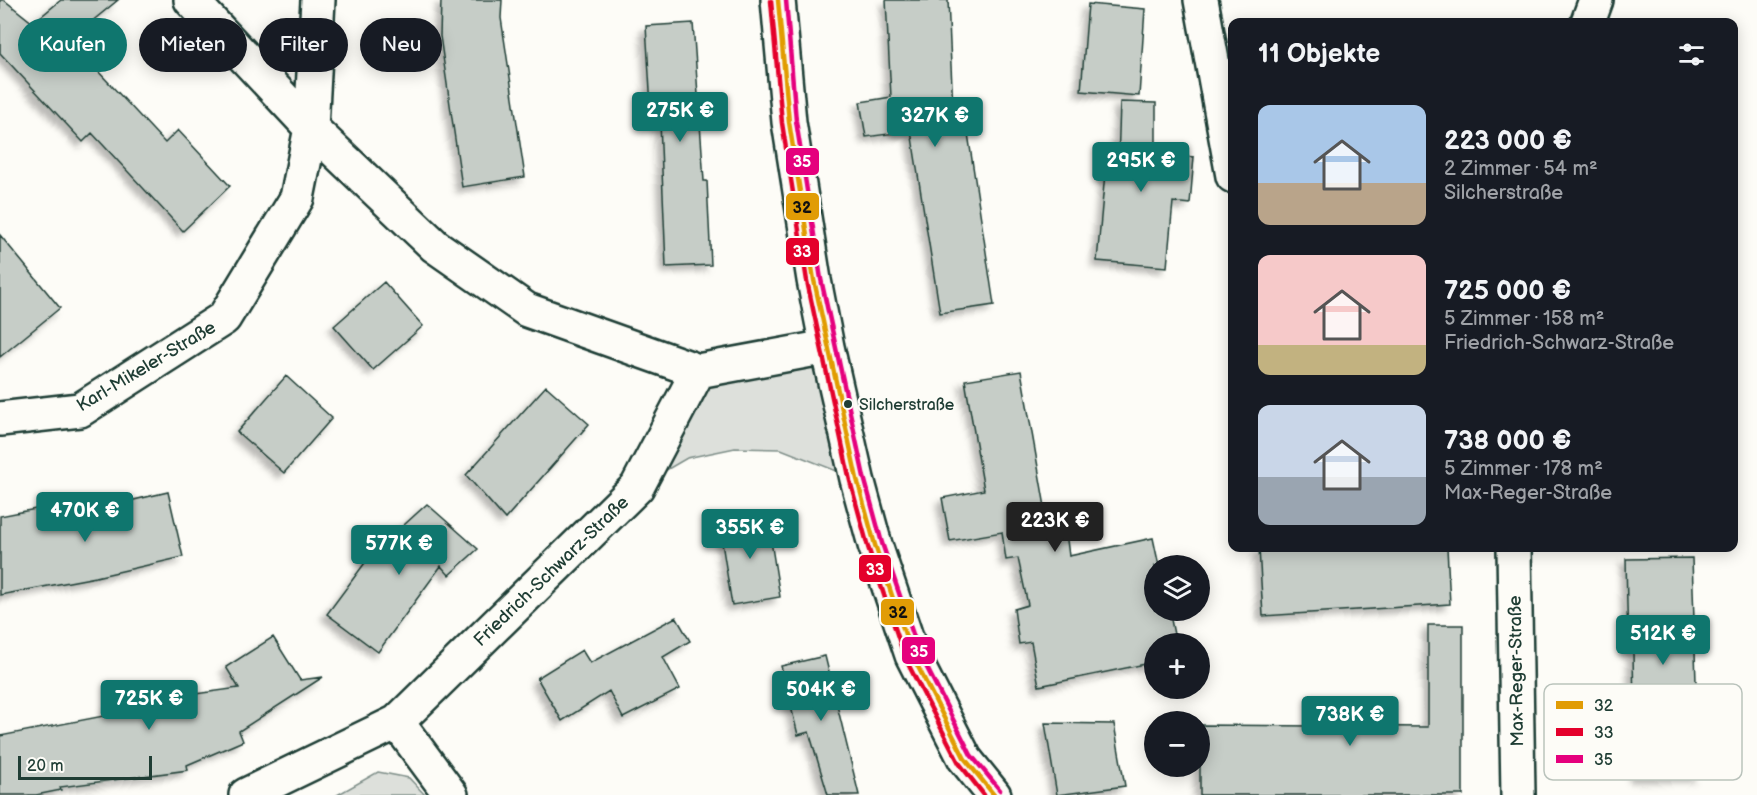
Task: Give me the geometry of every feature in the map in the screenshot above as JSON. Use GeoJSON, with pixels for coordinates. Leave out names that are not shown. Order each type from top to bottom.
{"type":"FeatureCollection","features":[{"type":"Feature","properties":{"kind":"street"},"geometry":{"type":"LineString","coordinates":[[191,0],[311,128],[435,246],[527,310],[698,371],[827,347]]}},
{"type":"Feature","properties":{"kind":"street","name":"Karl-Mikeler-Straße"},"geometry":{"type":"LineString","coordinates":[[0,419],[80,410],[224,318],[297,198],[311,128],[318,0]]}},
{"type":"Feature","properties":{"kind":"street"},"geometry":{"type":"LineString","coordinates":[[778,0],[789,122],[827,347],[857,479],[875,545],[912,655],[965,759],[994,795]]}},
{"type":"Feature","properties":{"kind":"street"},"geometry":{"type":"LineString","coordinates":[[1201,0],[1228,148]]}},
{"type":"Feature","properties":{"kind":"street"},"geometry":{"type":"LineString","coordinates":[[1589,18],[1596,0]]}},
{"type":"Feature","properties":{"kind":"street","name":"Friedrich-Schwarz-Straße"},"geometry":{"type":"LineString","coordinates":[[246,795],[397,722],[637,487],[698,371]]}},
{"type":"Feature","properties":{"kind":"street","name":"Max-Reger-Straße"},"geometry":{"type":"LineString","coordinates":[[1514,552],[1518,795]]}},
{"type":"Feature","properties":{"kind":"street"},"geometry":{"type":"LineString","coordinates":[[397,722],[451,795]]}},
{"type":"Feature","properties":{"kind":"shaded area"},"geometry":{"type":"Polygon","coordinates":[[[817,357],[857,479],[781,449],[735,448],[687,458],[637,487],[706,379],[817,357]]]}},
{"type":"Feature","properties":{"kind":"shaded area"},"geometry":{"type":"Polygon","coordinates":[[[378,772],[409,778],[425,795],[337,795],[378,772]]]}},
{"type":"Feature","properties":{"kind":"building"},"geometry":{"type":"Polygon","coordinates":[[[0,0],[4,0],[27,18],[18,18],[18,72],[99,72],[165,143],[178,130],[230,186],[183,231],[92,133],[83,142],[0,53],[0,0]]]}},
{"type":"Feature","properties":{"kind":"building"},"geometry":{"type":"Polygon","coordinates":[[[61,0],[118,0],[96,18],[39,18],[61,0]]]}},
{"type":"Feature","properties":{"kind":"building"},"geometry":{"type":"Polygon","coordinates":[[[441,0],[502,0],[501,18],[525,177],[462,187],[442,50],[441,0]]]}},
{"type":"Feature","properties":{"kind":"building"},"geometry":{"type":"Polygon","coordinates":[[[886,0],[948,0],[953,109],[964,107],[994,305],[940,313],[911,131],[866,137],[860,102],[891,97],[886,0]]]}},
{"type":"Feature","properties":{"kind":"building"},"geometry":{"type":"Polygon","coordinates":[[[1088,4],[1145,9],[1139,96],[1081,91],[1088,4]]]}},
{"type":"Feature","properties":{"kind":"building"},"geometry":{"type":"Polygon","coordinates":[[[693,23],[704,181],[707,181],[711,265],[666,267],[660,122],[652,123],[646,26],[693,23]]]}},
{"type":"Feature","properties":{"kind":"building"},"geometry":{"type":"Polygon","coordinates":[[[1120,102],[1156,103],[1156,154],[1194,157],[1190,204],[1173,202],[1167,267],[1097,261],[1106,162],[1118,163],[1120,102]]]}},
{"type":"Feature","properties":{"kind":"building"},"geometry":{"type":"Polygon","coordinates":[[[0,235],[60,308],[0,357],[0,235]]]}},
{"type":"Feature","properties":{"kind":"building"},"geometry":{"type":"Polygon","coordinates":[[[384,282],[423,326],[373,370],[334,326],[384,282]]]}},
{"type":"Feature","properties":{"kind":"building"},"geometry":{"type":"Polygon","coordinates":[[[1021,371],[1050,535],[1066,532],[1069,556],[1153,538],[1157,555],[1144,555],[1144,621],[1171,621],[1174,633],[1144,633],[1144,664],[1039,686],[1031,642],[1019,644],[1014,609],[1028,605],[1018,558],[1006,560],[1002,532],[950,541],[942,498],[984,490],[965,380],[1021,371]]]}},
{"type":"Feature","properties":{"kind":"building"},"geometry":{"type":"Polygon","coordinates":[[[286,376],[332,418],[284,473],[237,432],[286,376]]]}},
{"type":"Feature","properties":{"kind":"building"},"geometry":{"type":"Polygon","coordinates":[[[546,386],[589,424],[505,519],[466,475],[546,386]]]}},
{"type":"Feature","properties":{"kind":"building"},"geometry":{"type":"Polygon","coordinates":[[[168,492],[183,557],[96,577],[0,595],[0,516],[46,507],[48,520],[168,492]]]}},
{"type":"Feature","properties":{"kind":"building"},"geometry":{"type":"Polygon","coordinates":[[[427,504],[478,549],[449,575],[441,566],[378,652],[327,614],[370,556],[427,504]]]}},
{"type":"Feature","properties":{"kind":"building"},"geometry":{"type":"Polygon","coordinates":[[[767,516],[780,597],[732,605],[719,524],[767,516]]]}},
{"type":"Feature","properties":{"kind":"building"},"geometry":{"type":"Polygon","coordinates":[[[1259,552],[1447,552],[1450,604],[1263,616],[1259,552]]]}},
{"type":"Feature","properties":{"kind":"building"},"geometry":{"type":"Polygon","coordinates":[[[1692,558],[1696,684],[1634,684],[1633,651],[1628,651],[1626,559],[1692,558]]]}},
{"type":"Feature","properties":{"kind":"building"},"geometry":{"type":"Polygon","coordinates":[[[676,617],[690,641],[663,657],[680,689],[623,718],[609,691],[562,721],[537,678],[582,650],[590,663],[676,617]]]}},
{"type":"Feature","properties":{"kind":"building"},"geometry":{"type":"Polygon","coordinates":[[[1428,625],[1463,625],[1463,795],[1200,795],[1200,777],[1210,777],[1210,725],[1428,727],[1428,625]]]}},
{"type":"Feature","properties":{"kind":"building"},"geometry":{"type":"Polygon","coordinates":[[[273,637],[300,680],[323,677],[239,731],[243,741],[187,765],[188,770],[60,787],[61,790],[36,795],[0,795],[0,736],[109,715],[108,706],[239,688],[226,667],[273,637]]]}},
{"type":"Feature","properties":{"kind":"building"},"geometry":{"type":"Polygon","coordinates":[[[825,656],[859,795],[828,795],[809,732],[798,735],[781,666],[825,656]]]}},
{"type":"Feature","properties":{"kind":"building"},"geometry":{"type":"Polygon","coordinates":[[[1045,723],[1114,724],[1125,786],[1057,795],[1045,723]]]}},
{"type":"Feature","properties":{"kind":"transit line","name":"32"},"geometry":{"type":"LineString","coordinates":[[778,0],[789,122],[814,280],[857,479],[875,545],[912,655],[965,759],[994,795]]}},
{"type":"Feature","properties":{"kind":"transit line","name":"35"},"geometry":{"type":"LineString","coordinates":[[786,0],[796,121],[821,279],[864,477],[882,543],[919,652],[971,755],[1000,790]]}},
{"type":"Feature","properties":{"kind":"transit line","name":"33"},"geometry":{"type":"LineString","coordinates":[[771,1],[782,123],[807,281],[850,481],[868,547],[905,658],[959,763],[984,795]]}},
{"type":"Feature","properties":{"kind":"place","name":"Silcherstraße"},"geometry":{"type":"Point","coordinates":[848,404]}}]}
